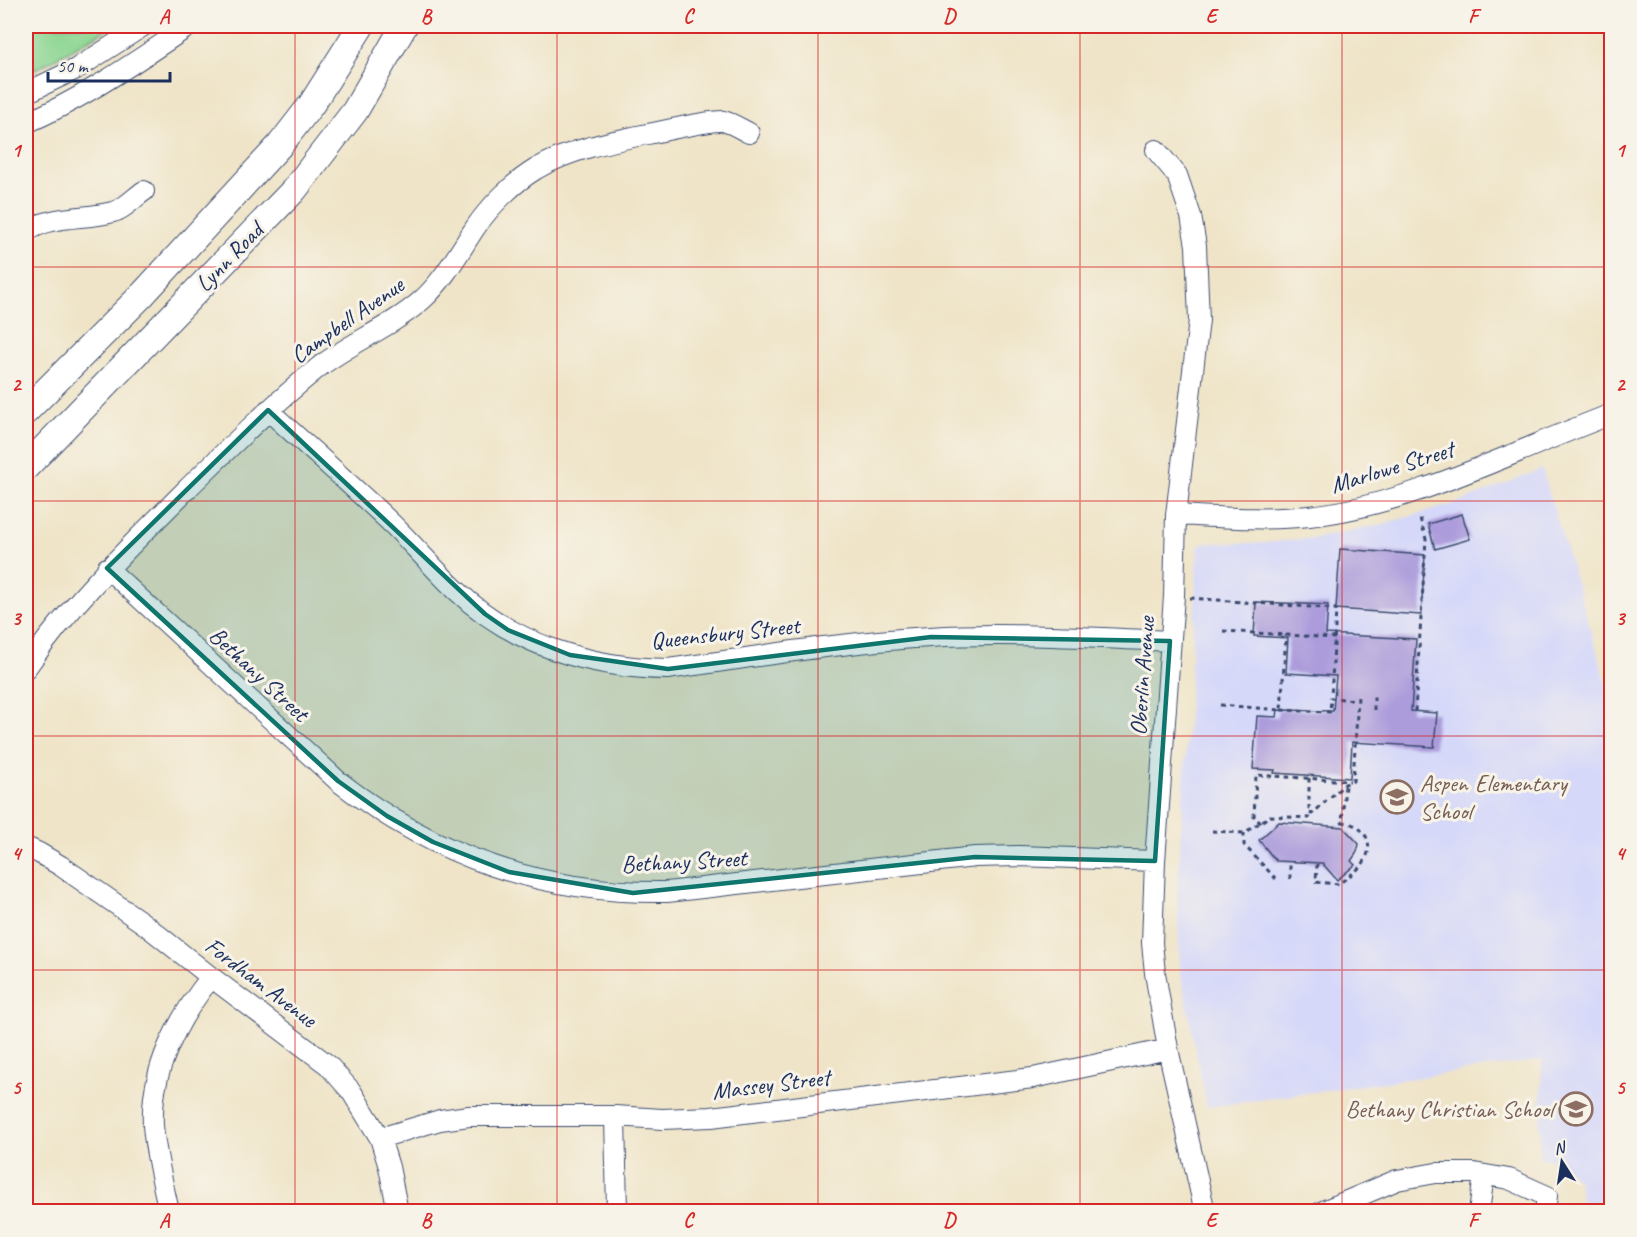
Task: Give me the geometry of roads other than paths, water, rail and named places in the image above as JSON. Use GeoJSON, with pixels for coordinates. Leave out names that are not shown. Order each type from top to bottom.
{"type":"FeatureCollection","features":[{"type":"Feature","properties":{"kind":"main road","name":"Lynn Road"},"geometry":{"type":"LineString","coordinates":[[26,411],[143,294],[280,145],[311,105],[361,26]]}},
{"type":"Feature","properties":{"kind":"main road","name":"Lynn Road"},"geometry":{"type":"LineString","coordinates":[[26,467],[294,190],[355,111],[404,26]]}},
{"type":"Feature","properties":{"kind":"street"},"geometry":{"type":"LineString","coordinates":[[26,93],[76,69],[143,26]]}},
{"type":"Feature","properties":{"kind":"street"},"geometry":{"type":"LineString","coordinates":[[26,123],[59,109],[105,82],[189,26]]}},
{"type":"Feature","properties":{"kind":"street","name":"Campbell Avenue"},"geometry":{"type":"LineString","coordinates":[[26,668],[40,647],[107,568],[268,410],[321,366],[355,342],[399,319],[424,297],[448,270],[477,225],[505,194],[534,170],[560,156],[586,147],[687,126],[723,121],[749,133]]}},
{"type":"Feature","properties":{"kind":"street","name":"Oberlin Avenue"},"geometry":{"type":"LineString","coordinates":[[1156,150],[1177,175],[1191,216],[1199,320],[1176,515],[1174,596],[1155,861],[1152,943],[1168,1049],[1205,1212]]}},
{"type":"Feature","properties":{"kind":"street"},"geometry":{"type":"LineString","coordinates":[[26,232],[36,225],[54,220],[115,212],[144,190]]}},
{"type":"Feature","properties":{"kind":"street","name":"Queensbury Street"},"geometry":{"type":"LineString","coordinates":[[268,410],[390,522],[457,591],[485,614],[508,630],[570,655],[595,662],[668,669],[889,640],[931,637],[1003,635],[1170,641]]}},
{"type":"Feature","properties":{"kind":"street","name":"Marlowe Street"},"geometry":{"type":"LineString","coordinates":[[1176,515],[1257,519],[1310,516],[1350,509],[1457,476],[1611,414]]}},
{"type":"Feature","properties":{"kind":"street","name":"Bethany Street"},"geometry":{"type":"LineString","coordinates":[[107,568],[338,781],[359,797],[433,842],[462,856],[529,878],[633,893],[666,892],[975,857],[1019,855],[1155,861]]}},
{"type":"Feature","properties":{"kind":"street","name":"Fordham Avenue"},"geometry":{"type":"LineString","coordinates":[[26,847],[61,866],[143,923],[210,977],[328,1065],[351,1092],[380,1138],[389,1167],[398,1212]]}},
{"type":"Feature","properties":{"kind":"street"},"geometry":{"type":"LineString","coordinates":[[169,1212],[153,1124],[157,1084],[167,1049],[180,1021],[210,977]]}},
{"type":"Feature","properties":{"kind":"street","name":"Massey Street"},"geometry":{"type":"LineString","coordinates":[[380,1138],[440,1120],[469,1116],[615,1116],[662,1119],[711,1117],[1033,1078],[1168,1049]]}},
{"type":"Feature","properties":{"kind":"street"},"geometry":{"type":"LineString","coordinates":[[615,1116],[617,1212]]}},
{"type":"Feature","properties":{"kind":"street"},"geometry":{"type":"LineString","coordinates":[[1321,1212],[1397,1180],[1436,1173],[1484,1175],[1509,1179],[1546,1204]]}},
{"type":"Feature","properties":{"kind":"street"},"geometry":{"type":"LineString","coordinates":[[1479,1212],[1484,1175]]}},
{"type":"Feature","properties":{"kind":"place","name":"Aspen Elementary School"},"geometry":{"type":"Point","coordinates":[1397,797]}},
{"type":"Feature","properties":{"kind":"place","name":"Bethany Christian School"},"geometry":{"type":"Point","coordinates":[1576,1109]}}]}
